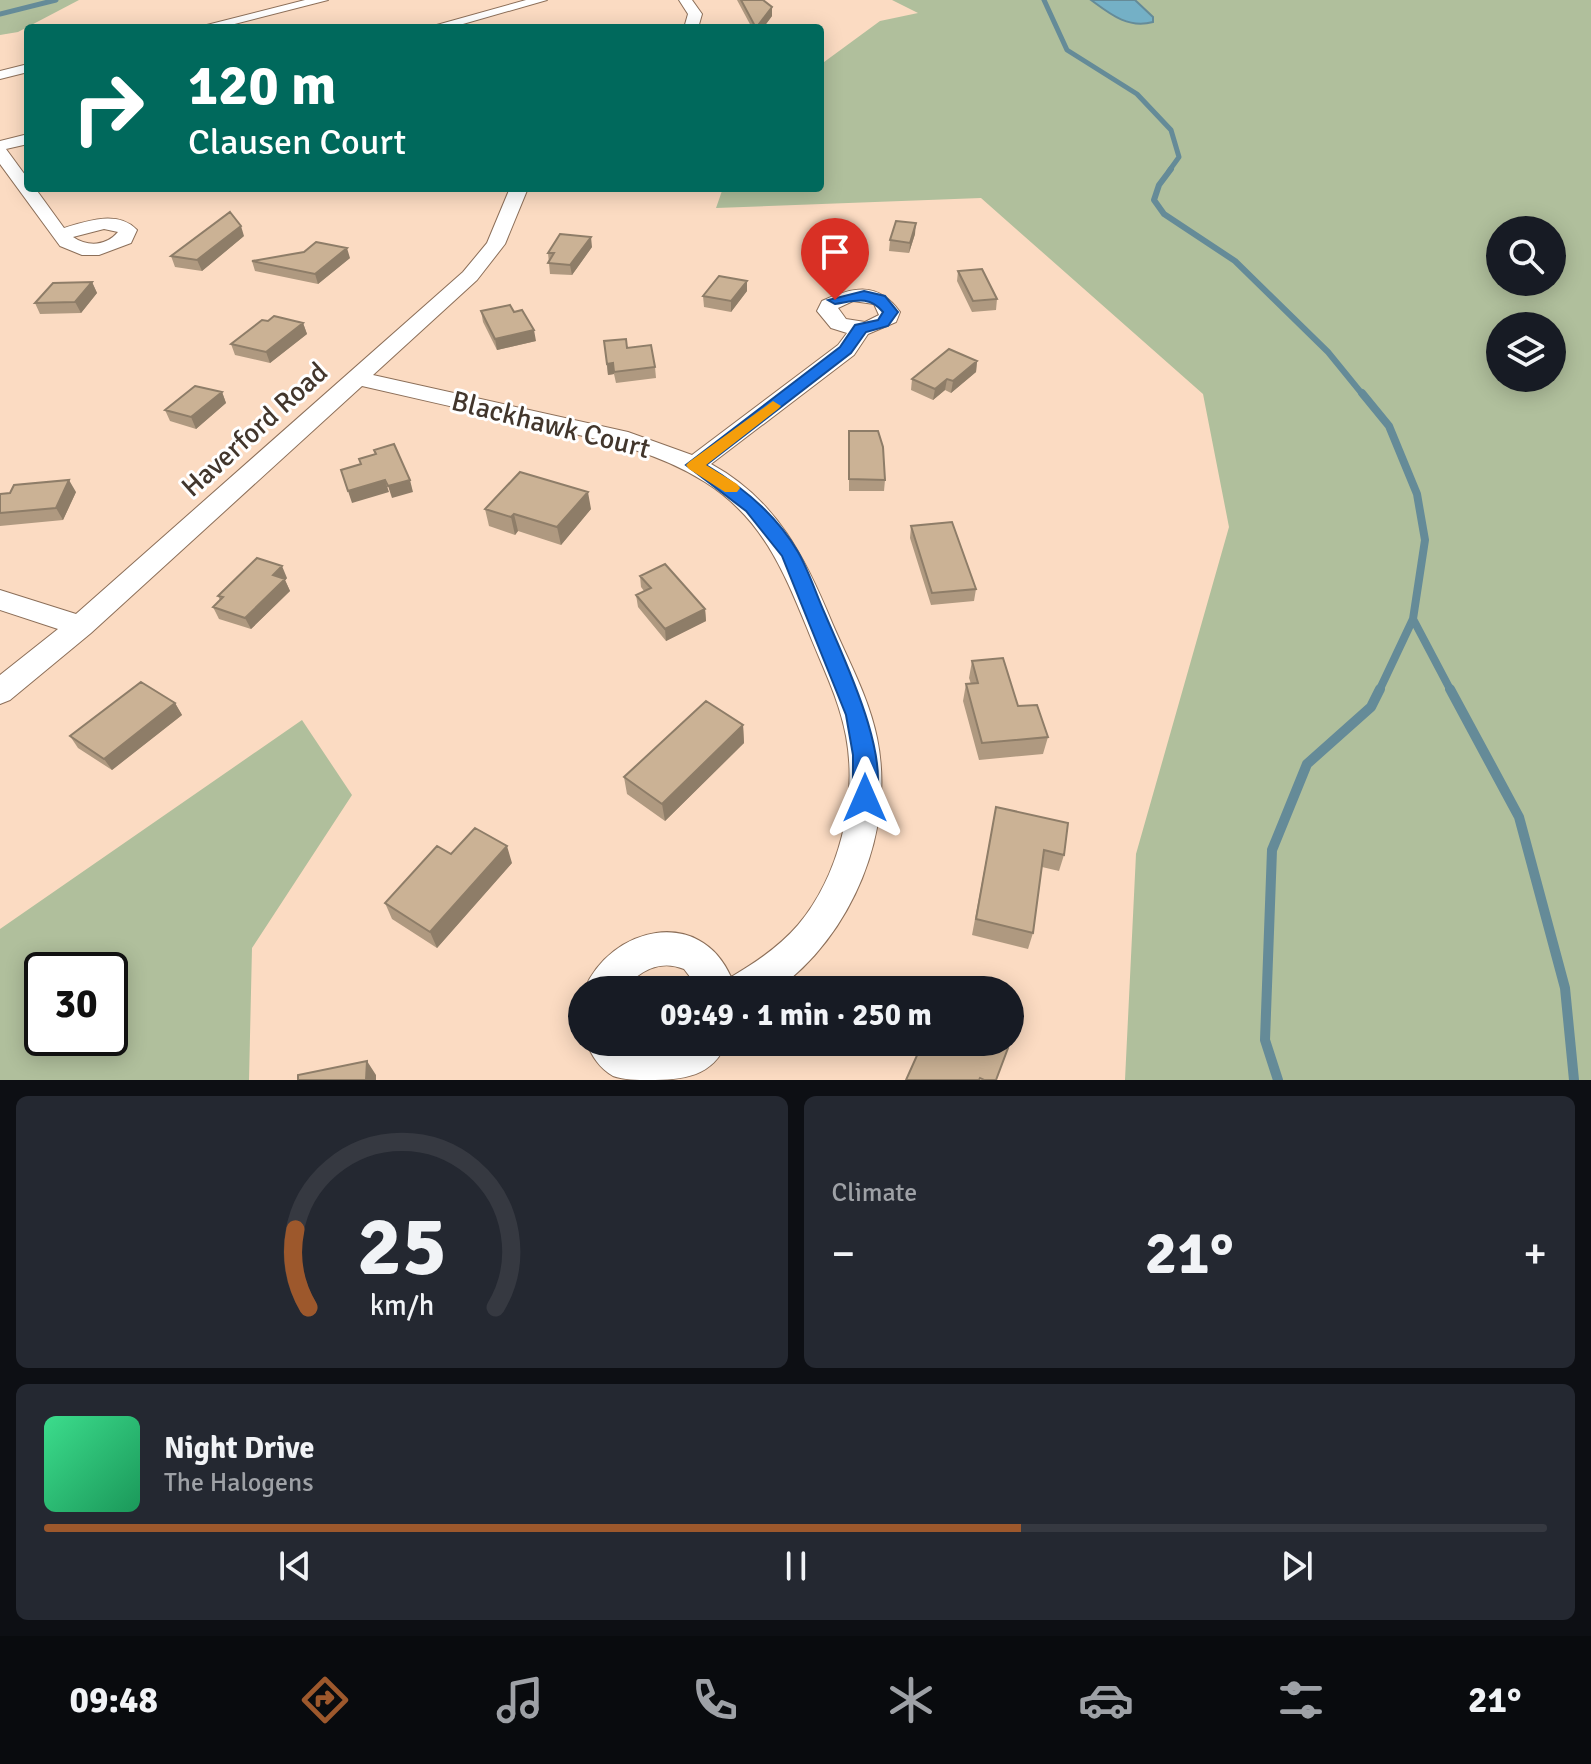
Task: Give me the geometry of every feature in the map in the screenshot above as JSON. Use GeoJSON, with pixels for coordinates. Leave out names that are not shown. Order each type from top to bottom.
{"type":"FeatureCollection","features":[{"type":"Feature","properties":{"kind":"street"},"geometry":{"type":"LineString","coordinates":[[219,24],[322,0]]}},
{"type":"Feature","properties":{"kind":"street"},"geometry":{"type":"LineString","coordinates":[[448,24],[541,0]]}},
{"type":"Feature","properties":{"kind":"street"},"geometry":{"type":"LineString","coordinates":[[685,0],[695,14],[692,24]]}},
{"type":"Feature","properties":{"kind":"street"},"geometry":{"type":"LineString","coordinates":[[0,75],[24,69]]}},
{"type":"Feature","properties":{"kind":"street"},"geometry":{"type":"LineString","coordinates":[[0,146],[24,140]]}},
{"type":"Feature","properties":{"kind":"street"},"geometry":{"type":"LineString","coordinates":[[0,152],[24,185]]}},
{"type":"Feature","properties":{"kind":"street"},"geometry":{"type":"LineString","coordinates":[[29,192],[60,235]]}},
{"type":"Feature","properties":{"kind":"street","name":"Haverford Road"},"geometry":{"type":"LineString","coordinates":[[0,692],[81,626],[486,259],[496,244],[517,192]]}},
{"type":"Feature","properties":{"kind":"street"},"geometry":{"type":"LineString","coordinates":[[695,465],[846,350],[861,328]]}},
{"type":"Feature","properties":{"kind":"street","name":"Blackhawk Court"},"geometry":{"type":"LineString","coordinates":[[357,378],[628,439],[695,465],[753,506],[790,554],[857,715],[864,755],[865,798],[856,843],[838,890],[811,936],[768,976]]}},
{"type":"Feature","properties":{"kind":"street"},"geometry":{"type":"LineString","coordinates":[[0,600],[81,626]]}},
{"type":"Feature","properties":{"kind":"street"},"geometry":{"type":"LineString","coordinates":[[610,976],[629,958],[659,948],[692,954],[702,960],[715,976]]}},
{"type":"Feature","properties":{"kind":"street"},"geometry":{"type":"LineString","coordinates":[[618,1056],[651,1069],[676,1066],[693,1056]]}},
{"type":"Feature","properties":{"kind":"green space"},"geometry":{"type":"Polygon","coordinates":[[[0,0],[79,0],[33,24],[24,24],[24,29],[18,32],[0,35],[0,0]]]}},
{"type":"Feature","properties":{"kind":"green space"},"geometry":{"type":"Polygon","coordinates":[[[892,0],[1591,0],[1591,1080],[1125,1080],[1136,854],[1229,527],[1203,394],[981,198],[716,208],[722,192],[824,192],[824,62],[880,21],[918,13],[892,0]]]}},
{"type":"Feature","properties":{"kind":"green space"},"geometry":{"type":"Polygon","coordinates":[[[302,720],[352,795],[252,948],[249,1080],[0,1080],[0,929],[302,720]]]}},
{"type":"Feature","properties":{"kind":"water"},"geometry":{"type":"Polygon","coordinates":[[[1091,0],[1135,0],[1153,17],[1153,22],[1127,22],[1091,0]]]}},
{"type":"Feature","properties":{"kind":"building"},"geometry":{"type":"Polygon","coordinates":[[[741,0],[763,0],[772,7],[759,24],[754,24],[741,0]]]}},
{"type":"Feature","properties":{"kind":"building"},"geometry":{"type":"Polygon","coordinates":[[[230,212],[241,226],[197,260],[171,256],[230,212]]]}},
{"type":"Feature","properties":{"kind":"building"},"geometry":{"type":"Polygon","coordinates":[[[896,221],[916,223],[910,243],[890,240],[896,221]]]}},
{"type":"Feature","properties":{"kind":"building"},"geometry":{"type":"Polygon","coordinates":[[[560,234],[591,237],[570,265],[548,263],[554,253],[548,253],[560,234]]]}},
{"type":"Feature","properties":{"kind":"building"},"geometry":{"type":"Polygon","coordinates":[[[316,242],[347,248],[315,274],[252,261],[304,252],[316,242]]]}},
{"type":"Feature","properties":{"kind":"building"},"geometry":{"type":"Polygon","coordinates":[[[982,269],[997,299],[973,301],[958,271],[982,269]]]}},
{"type":"Feature","properties":{"kind":"building"},"geometry":{"type":"Polygon","coordinates":[[[719,276],[747,281],[731,301],[703,296],[719,276]]]}},
{"type":"Feature","properties":{"kind":"building"},"geometry":{"type":"Polygon","coordinates":[[[92,282],[75,302],[35,303],[53,283],[92,282]]]}},
{"type":"Feature","properties":{"kind":"building"},"geometry":{"type":"Polygon","coordinates":[[[510,305],[514,312],[522,310],[534,330],[495,339],[481,311],[510,305]]]}},
{"type":"Feature","properties":{"kind":"building"},"geometry":{"type":"Polygon","coordinates":[[[274,316],[303,323],[266,352],[231,344],[262,320],[268,321],[274,316]]]}},
{"type":"Feature","properties":{"kind":"building"},"geometry":{"type":"Polygon","coordinates":[[[626,339],[627,348],[651,345],[655,367],[614,372],[613,363],[607,364],[604,341],[626,339]]]}},
{"type":"Feature","properties":{"kind":"building"},"geometry":{"type":"Polygon","coordinates":[[[949,349],[977,361],[953,381],[947,379],[935,389],[912,379],[949,349]]]}},
{"type":"Feature","properties":{"kind":"building"},"geometry":{"type":"Polygon","coordinates":[[[195,386],[222,392],[191,417],[165,410],[195,386]]]}},
{"type":"Feature","properties":{"kind":"building"},"geometry":{"type":"Polygon","coordinates":[[[849,431],[878,431],[883,447],[885,480],[849,479],[849,431]]]}},
{"type":"Feature","properties":{"kind":"building"},"geometry":{"type":"Polygon","coordinates":[[[394,444],[410,480],[388,486],[385,480],[348,491],[341,470],[361,464],[359,459],[376,454],[374,450],[394,444]]]}},
{"type":"Feature","properties":{"kind":"building"},"geometry":{"type":"Polygon","coordinates":[[[520,472],[588,492],[557,527],[485,509],[520,472]]]}},
{"type":"Feature","properties":{"kind":"building"},"geometry":{"type":"Polygon","coordinates":[[[69,480],[56,508],[0,513],[0,494],[10,493],[14,485],[69,480]]]}},
{"type":"Feature","properties":{"kind":"building"},"geometry":{"type":"Polygon","coordinates":[[[952,522],[976,589],[932,593],[911,526],[952,522]]]}},
{"type":"Feature","properties":{"kind":"building"},"geometry":{"type":"Polygon","coordinates":[[[257,558],[282,566],[273,575],[285,579],[245,618],[213,607],[223,597],[218,596],[257,558]]]}},
{"type":"Feature","properties":{"kind":"building"},"geometry":{"type":"Polygon","coordinates":[[[665,564],[705,609],[665,629],[636,595],[651,588],[640,576],[665,564]]]}},
{"type":"Feature","properties":{"kind":"building"},"geometry":{"type":"Polygon","coordinates":[[[1003,658],[1018,706],[1037,705],[1048,737],[982,743],[966,684],[978,683],[972,661],[1003,658]]]}},
{"type":"Feature","properties":{"kind":"building"},"geometry":{"type":"Polygon","coordinates":[[[141,682],[175,703],[104,759],[70,736],[141,682]]]}},
{"type":"Feature","properties":{"kind":"building"},"geometry":{"type":"Polygon","coordinates":[[[706,701],[743,725],[662,804],[624,777],[706,701]]]}},
{"type":"Feature","properties":{"kind":"building"},"geometry":{"type":"Polygon","coordinates":[[[996,807],[1068,823],[1064,855],[1044,850],[1033,933],[976,919],[996,807]]]}},
{"type":"Feature","properties":{"kind":"building"},"geometry":{"type":"Polygon","coordinates":[[[475,828],[507,846],[430,932],[385,903],[437,846],[451,854],[475,828]]]}},
{"type":"Feature","properties":{"kind":"building"},"geometry":{"type":"Polygon","coordinates":[[[917,1056],[1005,1056],[996,1080],[906,1080],[917,1056]]]}},
{"type":"Feature","properties":{"kind":"building"},"geometry":{"type":"Polygon","coordinates":[[[367,1061],[366,1080],[298,1080],[298,1075],[367,1061]]]}},
{"type":"Feature","properties":{"kind":"waterway"},"geometry":{"type":"LineString","coordinates":[[0,14],[56,0]]}},
{"type":"Feature","properties":{"kind":"waterway"},"geometry":{"type":"LineString","coordinates":[[1044,0],[1067,50],[1137,94],[1171,130],[1179,157],[1169,171]]}},
{"type":"Feature","properties":{"kind":"waterway"},"geometry":{"type":"LineString","coordinates":[[1171,169],[1159,185],[1154,200],[1164,214],[1235,261],[1328,352],[1363,395]]}},
{"type":"Feature","properties":{"kind":"waterway"},"geometry":{"type":"LineString","coordinates":[[1362,393],[1389,426],[1417,494],[1425,540],[1413,619]]}},
{"type":"Feature","properties":{"kind":"waterway"},"geometry":{"type":"LineString","coordinates":[[1379,691],[1413,619]]}},
{"type":"Feature","properties":{"kind":"waterway"},"geometry":{"type":"LineString","coordinates":[[1413,619],[1451,691]]}},
{"type":"Feature","properties":{"kind":"waterway"},"geometry":{"type":"LineString","coordinates":[[1450,689],[1519,817],[1565,988],[1574,1080]]}},
{"type":"Feature","properties":{"kind":"waterway"},"geometry":{"type":"LineString","coordinates":[[1278,1080],[1265,1040],[1272,850],[1307,764],[1371,707],[1379,691]]}},
{"type":"Feature","properties":{"kind":"slow traffic"},"geometry":{"type":"LineString","coordinates":[[731,488],[695,465],[773,406]]}},
{"type":"Feature","properties":{"kind":"route"},"geometry":{"type":"LineString","coordinates":[[835,300],[851,295],[880,299],[887,304],[889,318],[872,327],[861,328],[846,350],[695,465],[753,506],[790,554],[857,715],[864,755],[865,798]]}}]}
